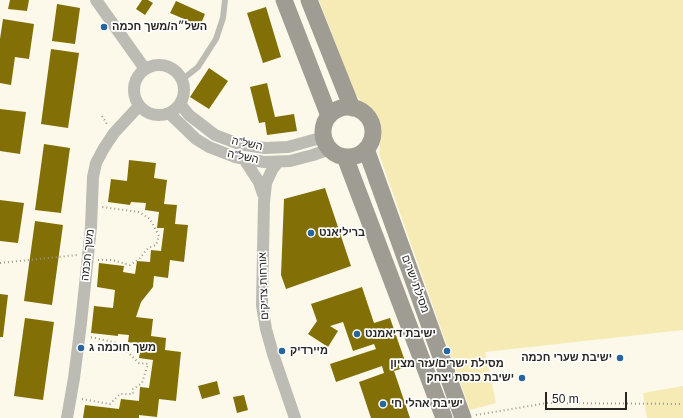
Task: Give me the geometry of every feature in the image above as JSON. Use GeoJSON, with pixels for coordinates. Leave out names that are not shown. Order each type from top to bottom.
{"type":"FeatureCollection","features":[{"type":"Feature","properties":{"kind":"street"},"geometry":{"type":"LineString","coordinates":[[96,0],[145,69]]}},
{"type":"Feature","properties":{"kind":"street"},"geometry":{"type":"LineString","coordinates":[[284,0],[329,116]]}},
{"type":"Feature","properties":{"kind":"street"},"geometry":{"type":"LineString","coordinates":[[309,0],[352,108]]}},
{"type":"Feature","properties":{"kind":"street"},"geometry":{"type":"LineString","coordinates":[[167,65],[183,80],[185,88],[184,96],[175,110],[169,114],[152,114],[145,111],[139,106],[135,98],[135,82],[139,74],[152,66],[167,65]]}},
{"type":"Feature","properties":{"kind":"street","name":"השל”ה"},"geometry":{"type":"LineString","coordinates":[[180,104],[189,114],[215,135],[239,144],[265,148],[327,143]]}},
{"type":"Feature","properties":{"kind":"street","name":"משך חכמה"},"geometry":{"type":"LineString","coordinates":[[67,418],[74,378],[79,334],[91,227],[93,177],[96,162],[114,133],[139,106]]}},
{"type":"Feature","properties":{"kind":"street"},"geometry":{"type":"LineString","coordinates":[[352,108],[364,113],[372,124],[372,138],[366,149],[356,155],[345,156],[334,153],[327,143],[324,129],[329,116],[340,109],[352,108]]}},
{"type":"Feature","properties":{"kind":"street","name":"השל\"ה"},"geometry":{"type":"LineString","coordinates":[[169,114],[196,139],[209,147],[244,159],[264,162],[301,159],[327,143]]}},
{"type":"Feature","properties":{"kind":"street","name":"מסילת ישרים"},"geometry":{"type":"LineString","coordinates":[[366,149],[463,417]]}},
{"type":"Feature","properties":{"kind":"street","name":"מסילת ישרים"},"geometry":{"type":"LineString","coordinates":[[345,156],[444,418]]}},
{"type":"Feature","properties":{"kind":"street"},"geometry":{"type":"LineString","coordinates":[[244,159],[259,182],[264,197]]}},
{"type":"Feature","properties":{"kind":"street"},"geometry":{"type":"LineString","coordinates":[[264,197],[266,183],[272,170],[278,162]]}},
{"type":"Feature","properties":{"kind":"street","name":"אורחות צדיקים"},"geometry":{"type":"LineString","coordinates":[[264,197],[262,281],[263,312],[273,354],[295,418]]}},
{"type":"Feature","properties":{"kind":"lane"},"geometry":{"type":"LineString","coordinates":[[183,80],[198,67],[216,40],[223,18],[225,0]]}},
{"type":"Feature","properties":{"kind":"path"},"geometry":{"type":"LineString","coordinates":[[0,263],[87,257],[112,260],[130,265],[140,258],[148,248],[156,245],[159,236],[150,219],[140,212],[91,205]]}},
{"type":"Feature","properties":{"kind":"path"},"geometry":{"type":"LineString","coordinates":[[71,397],[110,404],[120,394],[133,394],[133,389],[142,383],[148,364],[139,363],[118,343],[79,334]]}},
{"type":"Feature","properties":{"kind":"path"},"geometry":{"type":"LineString","coordinates":[[463,417],[547,403],[683,404]]}},
{"type":"Feature","properties":{"kind":"shaded area"},"geometry":{"type":"Polygon","coordinates":[[[319,0],[683,0],[683,330],[485,352],[496,403],[470,410],[379,154],[379,128],[375,116],[355,94],[319,0]]]}},
{"type":"Feature","properties":{"kind":"shaded area"},"geometry":{"type":"Polygon","coordinates":[[[683,386],[683,418],[647,418],[643,393],[683,386]]]}},
{"type":"Feature","properties":{"kind":"building"},"geometry":{"type":"Polygon","coordinates":[[[10,0],[29,0],[27,11],[8,9],[10,0]]]}},
{"type":"Feature","properties":{"kind":"building"},"geometry":{"type":"Polygon","coordinates":[[[142,0],[148,0],[153,3],[145,15],[136,9],[142,0]]]}},
{"type":"Feature","properties":{"kind":"building"},"geometry":{"type":"Polygon","coordinates":[[[176,1],[205,14],[200,26],[170,13],[176,1]]]}},
{"type":"Feature","properties":{"kind":"building"},"geometry":{"type":"Polygon","coordinates":[[[57,4],[80,8],[75,44],[52,41],[57,4]]]}},
{"type":"Feature","properties":{"kind":"building"},"geometry":{"type":"Polygon","coordinates":[[[266,7],[281,57],[263,63],[247,13],[266,7]]]}},
{"type":"Feature","properties":{"kind":"building"},"geometry":{"type":"Polygon","coordinates":[[[3,19],[34,24],[29,59],[15,57],[11,85],[0,83],[0,39],[3,19]]]}},
{"type":"Feature","properties":{"kind":"building"},"geometry":{"type":"Polygon","coordinates":[[[51,49],[79,53],[68,128],[41,124],[51,49]]]}},
{"type":"Feature","properties":{"kind":"building"},"geometry":{"type":"Polygon","coordinates":[[[209,68],[228,81],[209,109],[190,97],[209,68]]]}},
{"type":"Feature","properties":{"kind":"building"},"geometry":{"type":"Polygon","coordinates":[[[267,83],[275,117],[294,114],[297,131],[267,135],[265,122],[259,123],[250,87],[267,83]]]}},
{"type":"Feature","properties":{"kind":"building"},"geometry":{"type":"Polygon","coordinates":[[[0,109],[26,112],[20,154],[0,151],[0,109]]]}},
{"type":"Feature","properties":{"kind":"building"},"geometry":{"type":"Polygon","coordinates":[[[44,144],[70,148],[61,213],[35,210],[44,144]]]}},
{"type":"Feature","properties":{"kind":"building"},"geometry":{"type":"Polygon","coordinates":[[[129,160],[156,163],[154,178],[167,180],[164,204],[177,205],[175,224],[188,225],[184,262],[170,260],[168,278],[154,276],[153,287],[141,302],[136,317],[153,319],[151,336],[166,338],[165,350],[181,352],[176,401],[159,399],[157,417],[139,415],[139,418],[83,418],[85,405],[119,409],[121,399],[139,401],[140,387],[149,388],[153,360],[139,358],[141,344],[128,342],[129,335],[118,334],[118,336],[91,333],[94,306],[113,308],[115,290],[97,287],[99,263],[124,266],[123,272],[135,274],[137,261],[150,262],[151,250],[161,251],[164,228],[157,228],[159,212],[145,210],[146,203],[131,202],[130,205],[108,202],[111,179],[127,181],[129,160]]]}},
{"type":"Feature","properties":{"kind":"building","name":"בריליאנט"},"geometry":{"type":"Polygon","coordinates":[[[325,188],[351,266],[286,289],[281,275],[284,199],[325,188]]]}},
{"type":"Feature","properties":{"kind":"building"},"geometry":{"type":"Polygon","coordinates":[[[0,200],[24,203],[18,243],[0,241],[0,200]]]}},
{"type":"Feature","properties":{"kind":"building"},"geometry":{"type":"Polygon","coordinates":[[[35,221],[63,225],[52,305],[24,301],[35,221]]]}},
{"type":"Feature","properties":{"kind":"building"},"geometry":{"type":"Polygon","coordinates":[[[362,287],[374,323],[390,318],[407,367],[394,371],[410,418],[371,418],[359,382],[384,373],[382,366],[336,382],[330,364],[376,349],[374,344],[353,351],[343,322],[330,326],[338,331],[328,347],[308,334],[317,321],[311,304],[362,287]]]}},
{"type":"Feature","properties":{"kind":"building"},"geometry":{"type":"Polygon","coordinates":[[[0,294],[8,295],[3,337],[0,337],[0,294]]]}},
{"type":"Feature","properties":{"kind":"building"},"geometry":{"type":"Polygon","coordinates":[[[25,318],[54,322],[43,400],[14,396],[25,318]]]}},
{"type":"Feature","properties":{"kind":"building"},"geometry":{"type":"Polygon","coordinates":[[[217,381],[220,394],[202,399],[198,386],[217,381]]]}},
{"type":"Feature","properties":{"kind":"building"},"geometry":{"type":"Polygon","coordinates":[[[244,395],[248,410],[237,413],[233,397],[244,395]]]}},
{"type":"Feature","properties":{"kind":"place","name":"השל״ה/משך חכמה"},"geometry":{"type":"Point","coordinates":[104,27]}},
{"type":"Feature","properties":{"kind":"place","name":"בריליאנט"},"geometry":{"type":"Point","coordinates":[311,233]}},
{"type":"Feature","properties":{"kind":"place","name":"ישיבת דיאמנט"},"geometry":{"type":"Point","coordinates":[357,334]}},
{"type":"Feature","properties":{"kind":"place","name":"משך חוכמה ג"},"geometry":{"type":"Point","coordinates":[81,348]}},
{"type":"Feature","properties":{"kind":"place","name":"מיירדיק"},"geometry":{"type":"Point","coordinates":[282,351]}},
{"type":"Feature","properties":{"kind":"place","name":"מסילת ישרים/עזר מציון"},"geometry":{"type":"Point","coordinates":[447,351]}},
{"type":"Feature","properties":{"kind":"place","name":"ישיבת שערי חכמה"},"geometry":{"type":"Point","coordinates":[620,358]}},
{"type":"Feature","properties":{"kind":"place","name":"ישיבת כנסת יצחק"},"geometry":{"type":"Point","coordinates":[522,378]}},
{"type":"Feature","properties":{"kind":"place","name":"ישיבת אהלי חי"},"geometry":{"type":"Point","coordinates":[383,404]}}]}
